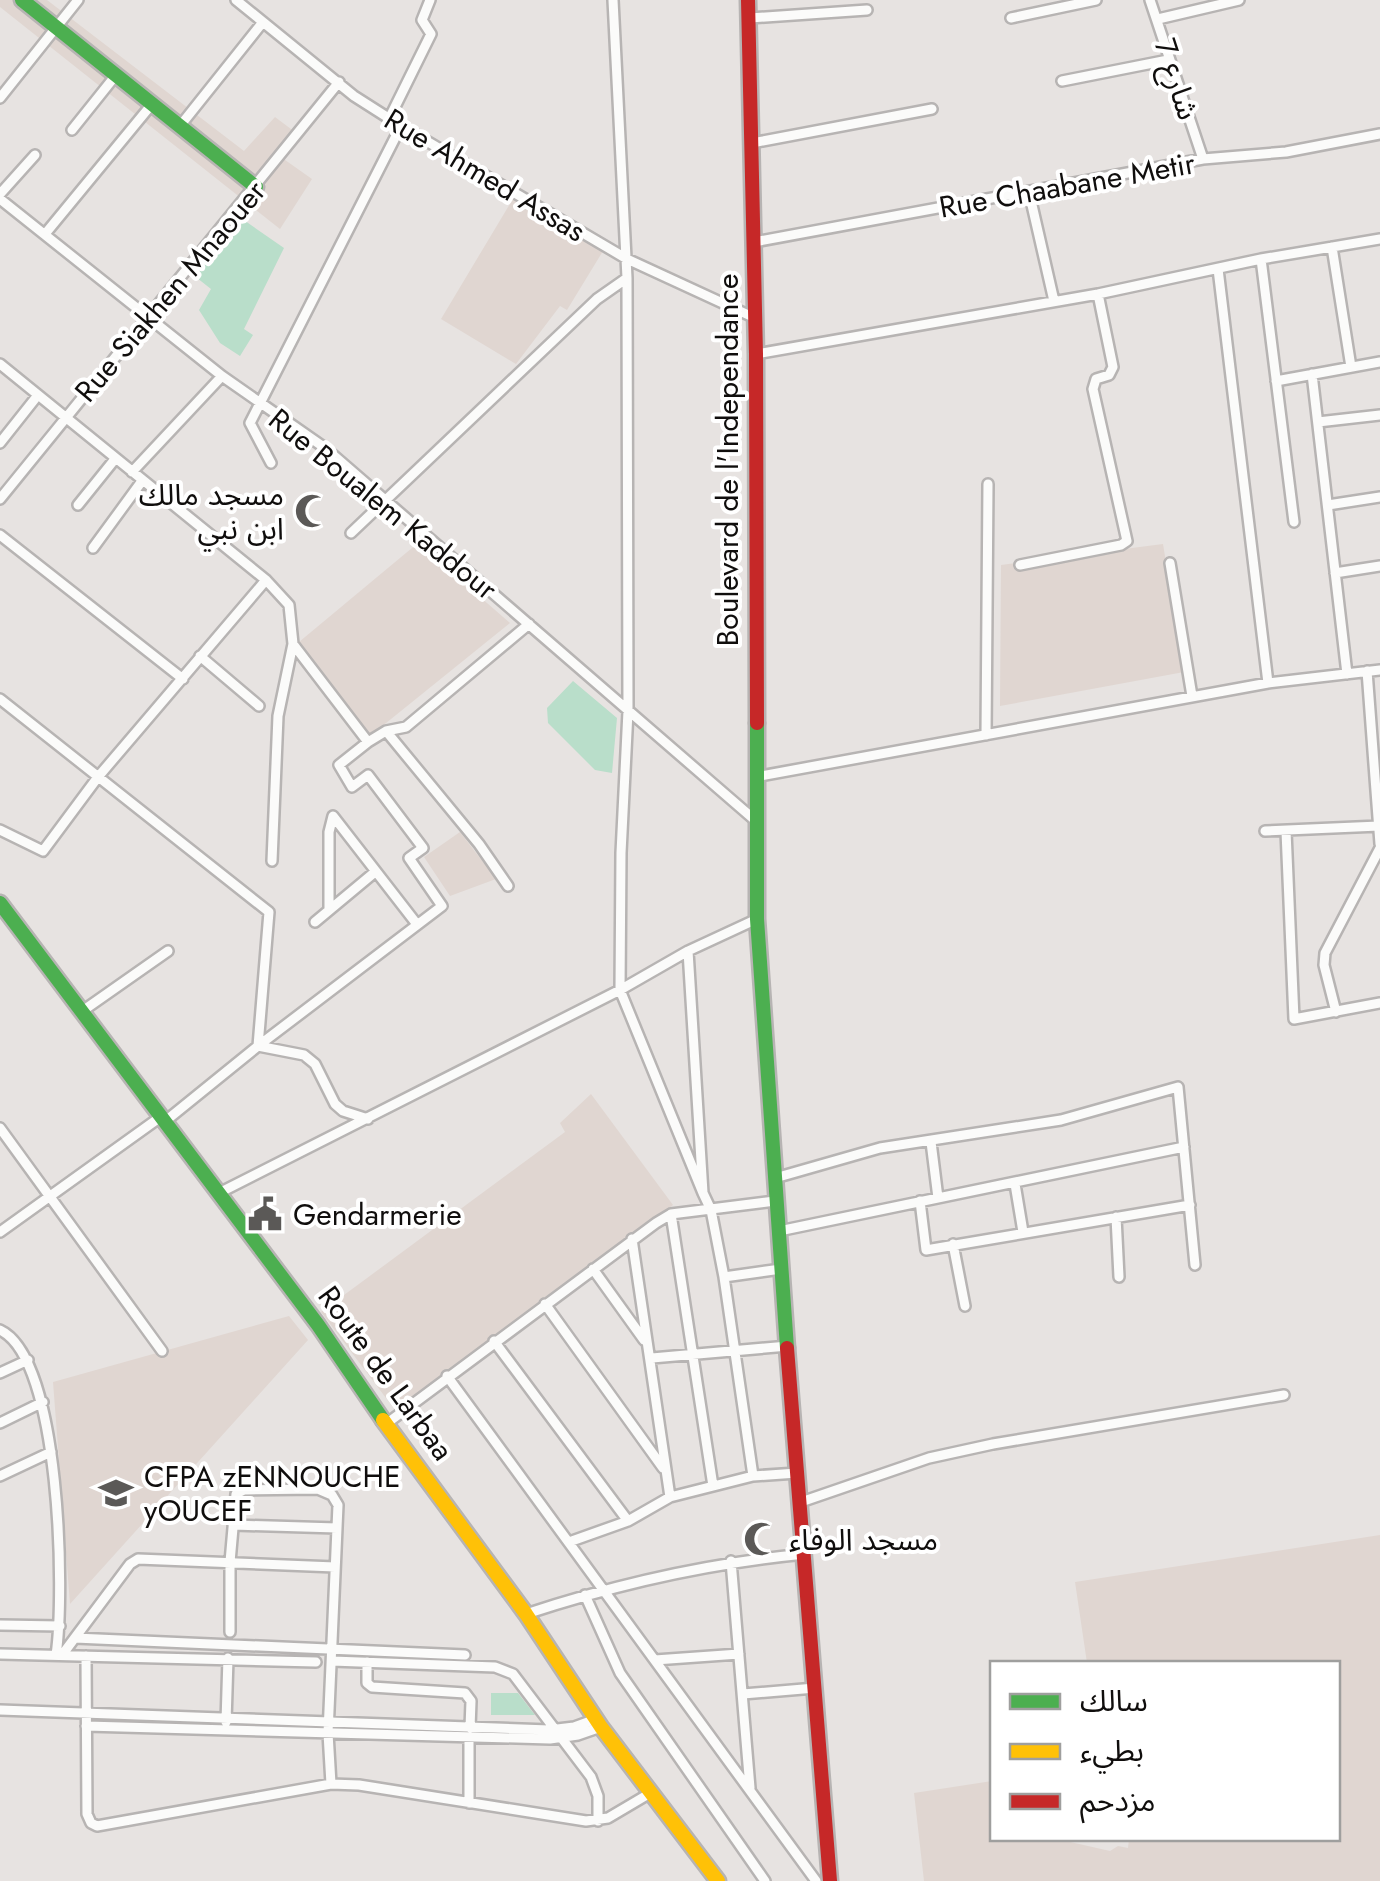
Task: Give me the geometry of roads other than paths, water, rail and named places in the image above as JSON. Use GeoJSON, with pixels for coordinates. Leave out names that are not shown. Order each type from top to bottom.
{"type":"FeatureCollection","features":[{"type":"Feature","properties":{"kind":"street"},"geometry":{"type":"LineString","coordinates":[[22,0],[256,187]]}},
{"type":"Feature","properties":{"kind":"street"},"geometry":{"type":"LineString","coordinates":[[0,98],[78,0]]}},
{"type":"Feature","properties":{"kind":"street","name":"Rue Ahmed Assas"},"geometry":{"type":"LineString","coordinates":[[236,0],[401,126],[627,258],[755,318]]}},
{"type":"Feature","properties":{"kind":"street"},"geometry":{"type":"LineString","coordinates":[[389,118],[431,34],[422,20],[430,0]]}},
{"type":"Feature","properties":{"kind":"street"},"geometry":{"type":"LineString","coordinates":[[613,0],[627,258],[628,711],[620,853],[620,990],[712,1210],[754,1476]]}},
{"type":"Feature","properties":{"kind":"street","name":"Boulevard de l'Independance"},"geometry":{"type":"LineString","coordinates":[[748,0],[756,354],[758,919],[775,1201],[830,1881]]}},
{"type":"Feature","properties":{"kind":"street"},"geometry":{"type":"LineString","coordinates":[[1011,18],[1096,0]]}},
{"type":"Feature","properties":{"kind":"street","name":"شارع 7"},"geometry":{"type":"LineString","coordinates":[[1150,0],[1203,159]]}},
{"type":"Feature","properties":{"kind":"street"},"geometry":{"type":"LineString","coordinates":[[1158,19],[1238,0]]}},
{"type":"Feature","properties":{"kind":"street"},"geometry":{"type":"LineString","coordinates":[[750,18],[867,10]]}},
{"type":"Feature","properties":{"kind":"street"},"geometry":{"type":"LineString","coordinates":[[180,126],[263,22]]}},
{"type":"Feature","properties":{"kind":"street"},"geometry":{"type":"LineString","coordinates":[[1062,81],[1168,60]]}},
{"type":"Feature","properties":{"kind":"street"},"geometry":{"type":"LineString","coordinates":[[72,130],[116,75]]}},
{"type":"Feature","properties":{"kind":"street","name":"Rue Siakhen Mnaouer"},"geometry":{"type":"LineString","coordinates":[[0,499],[339,82]]}},
{"type":"Feature","properties":{"kind":"street"},"geometry":{"type":"LineString","coordinates":[[44,234],[152,104]]}},
{"type":"Feature","properties":{"kind":"street"},"geometry":{"type":"LineString","coordinates":[[752,143],[932,109]]}},
{"type":"Feature","properties":{"kind":"street"},"geometry":{"type":"LineString","coordinates":[[271,463],[250,422],[401,126]]}},
{"type":"Feature","properties":{"kind":"street","name":"Rue Chaabane Metir"},"geometry":{"type":"LineString","coordinates":[[754,242],[1203,159],[1286,152],[1380,134]]}},
{"type":"Feature","properties":{"kind":"street"},"geometry":{"type":"LineString","coordinates":[[0,196],[35,155]]}},
{"type":"Feature","properties":{"kind":"street"},"geometry":{"type":"LineString","coordinates":[[1029,192],[1054,301]]}},
{"type":"Feature","properties":{"kind":"street","name":"Rue Boualem Kaddour"},"geometry":{"type":"LineString","coordinates":[[0,196],[222,376],[325,448],[756,820]]}},
{"type":"Feature","properties":{"kind":"street"},"geometry":{"type":"LineString","coordinates":[[756,354],[1380,239]]}},
{"type":"Feature","properties":{"kind":"street"},"geometry":{"type":"LineString","coordinates":[[1332,247],[1351,367]]}},
{"type":"Feature","properties":{"kind":"street"},"geometry":{"type":"LineString","coordinates":[[1261,259],[1294,522]]}},
{"type":"Feature","properties":{"kind":"street"},"geometry":{"type":"LineString","coordinates":[[1218,270],[1268,683]]}},
{"type":"Feature","properties":{"kind":"street"},"geometry":{"type":"LineString","coordinates":[[351,534],[597,299],[627,278]]}},
{"type":"Feature","properties":{"kind":"street"},"geometry":{"type":"LineString","coordinates":[[1020,565],[1121,546],[1127,541],[1093,389],[1096,379],[1109,375],[1113,367],[1098,294]]}},
{"type":"Feature","properties":{"kind":"street"},"geometry":{"type":"LineString","coordinates":[[1276,382],[1380,362]]}},
{"type":"Feature","properties":{"kind":"street"},"geometry":{"type":"LineString","coordinates":[[0,364],[266,580],[289,604],[293,644],[278,716],[272,861]]}},
{"type":"Feature","properties":{"kind":"street"},"geometry":{"type":"LineString","coordinates":[[1312,374],[1347,674]]}},
{"type":"Feature","properties":{"kind":"street"},"geometry":{"type":"LineString","coordinates":[[132,472],[222,376]]}},
{"type":"Feature","properties":{"kind":"street"},"geometry":{"type":"LineString","coordinates":[[0,443],[38,395]]}},
{"type":"Feature","properties":{"kind":"street"},"geometry":{"type":"LineString","coordinates":[[1318,422],[1380,415]]}},
{"type":"Feature","properties":{"kind":"street"},"geometry":{"type":"LineString","coordinates":[[78,505],[115,458]]}},
{"type":"Feature","properties":{"kind":"street"},"geometry":{"type":"LineString","coordinates":[[92,548],[142,481]]}},
{"type":"Feature","properties":{"kind":"street"},"geometry":{"type":"LineString","coordinates":[[986,735],[988,484]]}},
{"type":"Feature","properties":{"kind":"street"},"geometry":{"type":"LineString","coordinates":[[1328,505],[1380,497]]}},
{"type":"Feature","properties":{"kind":"street"},"geometry":{"type":"LineString","coordinates":[[0,535],[183,678]]}},
{"type":"Feature","properties":{"kind":"street"},"geometry":{"type":"LineString","coordinates":[[1170,564],[1192,696]]}},
{"type":"Feature","properties":{"kind":"street"},"geometry":{"type":"LineString","coordinates":[[1335,573],[1380,566]]}},
{"type":"Feature","properties":{"kind":"street"},"geometry":{"type":"LineString","coordinates":[[0,830],[43,851],[98,778],[266,580]]}},
{"type":"Feature","properties":{"kind":"street"},"geometry":{"type":"LineString","coordinates":[[0,1232],[161,1120],[442,906],[409,858],[423,848],[368,775],[352,788],[339,764],[386,730],[406,728],[529,624]]}},
{"type":"Feature","properties":{"kind":"street"},"geometry":{"type":"LineString","coordinates":[[293,644],[368,742]]}},
{"type":"Feature","properties":{"kind":"street"},"geometry":{"type":"LineString","coordinates":[[200,656],[259,706]]}},
{"type":"Feature","properties":{"kind":"street"},"geometry":{"type":"LineString","coordinates":[[1336,1012],[1324,965],[1325,953],[1380,846],[1368,670]]}},
{"type":"Feature","properties":{"kind":"street"},"geometry":{"type":"LineString","coordinates":[[755,777],[1192,696],[1380,670]]}},
{"type":"Feature","properties":{"kind":"street"},"geometry":{"type":"LineString","coordinates":[[0,699],[269,912],[258,1046]]}},
{"type":"Feature","properties":{"kind":"street"},"geometry":{"type":"LineString","coordinates":[[386,730],[479,844],[508,886]]}},
{"type":"Feature","properties":{"kind":"street"},"geometry":{"type":"LineString","coordinates":[[329,910],[329,832],[333,816],[416,923]]}},
{"type":"Feature","properties":{"kind":"street"},"geometry":{"type":"LineString","coordinates":[[1265,832],[1379,826]]}},
{"type":"Feature","properties":{"kind":"street"},"geometry":{"type":"LineString","coordinates":[[1286,830],[1294,1018],[1380,1002]]}},
{"type":"Feature","properties":{"kind":"street"},"geometry":{"type":"LineString","coordinates":[[315,922],[376,872]]}},
{"type":"Feature","properties":{"kind":"street","name":"Route de Larbaa"},"geometry":{"type":"LineString","coordinates":[[3,914],[318,1325],[526,1614],[599,1723],[718,1881]]}},
{"type":"Feature","properties":{"kind":"street"},"geometry":{"type":"LineString","coordinates":[[218,1194],[758,919]]}},
{"type":"Feature","properties":{"kind":"street"},"geometry":{"type":"LineString","coordinates":[[81,1012],[168,951]]}},
{"type":"Feature","properties":{"kind":"street"},"geometry":{"type":"LineString","coordinates":[[688,952],[703,1193]]}},
{"type":"Feature","properties":{"kind":"street"},"geometry":{"type":"LineString","coordinates":[[258,1046],[304,1055],[315,1064],[335,1104],[343,1111],[368,1119]]}},
{"type":"Feature","properties":{"kind":"street"},"geometry":{"type":"LineString","coordinates":[[775,1178],[880,1148],[1061,1120],[1178,1087],[1196,1265]]}},
{"type":"Feature","properties":{"kind":"street"},"geometry":{"type":"LineString","coordinates":[[0,1128],[162,1352]]}},
{"type":"Feature","properties":{"kind":"street"},"geometry":{"type":"LineString","coordinates":[[930,1142],[938,1198]]}},
{"type":"Feature","properties":{"kind":"street"},"geometry":{"type":"LineString","coordinates":[[779,1231],[1184,1147]]}},
{"type":"Feature","properties":{"kind":"street"},"geometry":{"type":"LineString","coordinates":[[1015,1184],[1023,1232]]}},
{"type":"Feature","properties":{"kind":"street"},"geometry":{"type":"LineString","coordinates":[[386,1424],[632,1239],[671,1214],[775,1201]]}},
{"type":"Feature","properties":{"kind":"street"},"geometry":{"type":"LineString","coordinates":[[920,1201],[926,1250],[1190,1205]]}},
{"type":"Feature","properties":{"kind":"street"},"geometry":{"type":"LineString","coordinates":[[671,1214],[714,1486]]}},
{"type":"Feature","properties":{"kind":"street"},"geometry":{"type":"LineString","coordinates":[[1116,1217],[1119,1277]]}},
{"type":"Feature","properties":{"kind":"street"},"geometry":{"type":"LineString","coordinates":[[632,1239],[646,1344]]}},
{"type":"Feature","properties":{"kind":"street"},"geometry":{"type":"LineString","coordinates":[[953,1244],[965,1306]]}},
{"type":"Feature","properties":{"kind":"street"},"geometry":{"type":"LineString","coordinates":[[593,1269],[652,1358],[670,1498]]}},
{"type":"Feature","properties":{"kind":"street"},"geometry":{"type":"LineString","coordinates":[[724,1277],[781,1269]]}},
{"type":"Feature","properties":{"kind":"street"},"geometry":{"type":"LineString","coordinates":[[545,1304],[664,1470]]}},
{"type":"Feature","properties":{"kind":"street"},"geometry":{"type":"LineString","coordinates":[[0,1330],[14,1340],[28,1360],[44,1402],[51,1452],[59,1655]]}},
{"type":"Feature","properties":{"kind":"street"},"geometry":{"type":"LineString","coordinates":[[494,1342],[628,1521]]}},
{"type":"Feature","properties":{"kind":"street"},"geometry":{"type":"LineString","coordinates":[[652,1358],[788,1346]]}},
{"type":"Feature","properties":{"kind":"street"},"geometry":{"type":"LineString","coordinates":[[0,1373],[28,1360]]}},
{"type":"Feature","properties":{"kind":"street"},"geometry":{"type":"LineString","coordinates":[[447,1376],[816,1881]]}},
{"type":"Feature","properties":{"kind":"street"},"geometry":{"type":"LineString","coordinates":[[801,1502],[928,1458],[1284,1395]]}},
{"type":"Feature","properties":{"kind":"street"},"geometry":{"type":"LineString","coordinates":[[0,1423],[44,1402]]}},
{"type":"Feature","properties":{"kind":"street"},"geometry":{"type":"LineString","coordinates":[[0,1476],[51,1452]]}},
{"type":"Feature","properties":{"kind":"street"},"geometry":{"type":"LineString","coordinates":[[569,1542],[628,1521],[670,1498],[754,1476],[797,1473]]}},
{"type":"Feature","properties":{"kind":"street"},"geometry":{"type":"LineString","coordinates":[[230,1632],[235,1496],[240,1491],[311,1489],[336,1499],[328,1728],[331,1784]]}},
{"type":"Feature","properties":{"kind":"street"},"geometry":{"type":"LineString","coordinates":[[233,1525],[337,1528]]}},
{"type":"Feature","properties":{"kind":"street"},"geometry":{"type":"LineString","coordinates":[[526,1614],[602,1589],[731,1561],[805,1554]]}},
{"type":"Feature","properties":{"kind":"street"},"geometry":{"type":"LineString","coordinates":[[59,1655],[134,1560],[336,1567]]}},
{"type":"Feature","properties":{"kind":"street"},"geometry":{"type":"LineString","coordinates":[[731,1561],[750,1790]]}},
{"type":"Feature","properties":{"kind":"street"},"geometry":{"type":"LineString","coordinates":[[585,1595],[620,1672],[765,1881]]}},
{"type":"Feature","properties":{"kind":"street"},"geometry":{"type":"LineString","coordinates":[[0,1625],[60,1626]]}},
{"type":"Feature","properties":{"kind":"street"},"geometry":{"type":"LineString","coordinates":[[75,1638],[230,1645],[332,1655],[466,1655]]}},
{"type":"Feature","properties":{"kind":"street"},"geometry":{"type":"LineString","coordinates":[[225,1725],[230,1645]]}},
{"type":"Feature","properties":{"kind":"street"},"geometry":{"type":"LineString","coordinates":[[0,1654],[316,1662]]}},
{"type":"Feature","properties":{"kind":"street"},"geometry":{"type":"LineString","coordinates":[[654,1660],[739,1654]]}},
{"type":"Feature","properties":{"kind":"street"},"geometry":{"type":"LineString","coordinates":[[332,1655],[367,1662],[505,1670],[517,1677],[595,1784],[598,1821]]}},
{"type":"Feature","properties":{"kind":"street"},"geometry":{"type":"LineString","coordinates":[[86,1656],[88,1817],[97,1826],[331,1784],[598,1821],[614,1816],[652,1792]]}},
{"type":"Feature","properties":{"kind":"street"},"geometry":{"type":"LineString","coordinates":[[367,1662],[367,1683],[372,1687],[466,1693],[471,1701],[468,1803]]}},
{"type":"Feature","properties":{"kind":"street"},"geometry":{"type":"LineString","coordinates":[[743,1694],[815,1688]]}},
{"type":"Feature","properties":{"kind":"street"},"geometry":{"type":"LineString","coordinates":[[0,1710],[225,1725]]}},
{"type":"Feature","properties":{"kind":"street"},"geometry":{"type":"LineString","coordinates":[[86,1726],[225,1725],[560,1734],[599,1723]]}},
{"type":"Feature","properties":{"kind":"place","name":"مسجد مالك ابن نبي"},"geometry":{"type":"Point","coordinates":[312,511]}},
{"type":"Feature","properties":{"kind":"place","name":"Gendarmerie"},"geometry":{"type":"Point","coordinates":[265,1214]}},
{"type":"Feature","properties":{"kind":"place","name":"CFPA zENNOUCHE yOUCEF"},"geometry":{"type":"Point","coordinates":[116,1493]}},
{"type":"Feature","properties":{"kind":"place","name":"مسجد الوفاء"},"geometry":{"type":"Point","coordinates":[761,1539]}}]}
